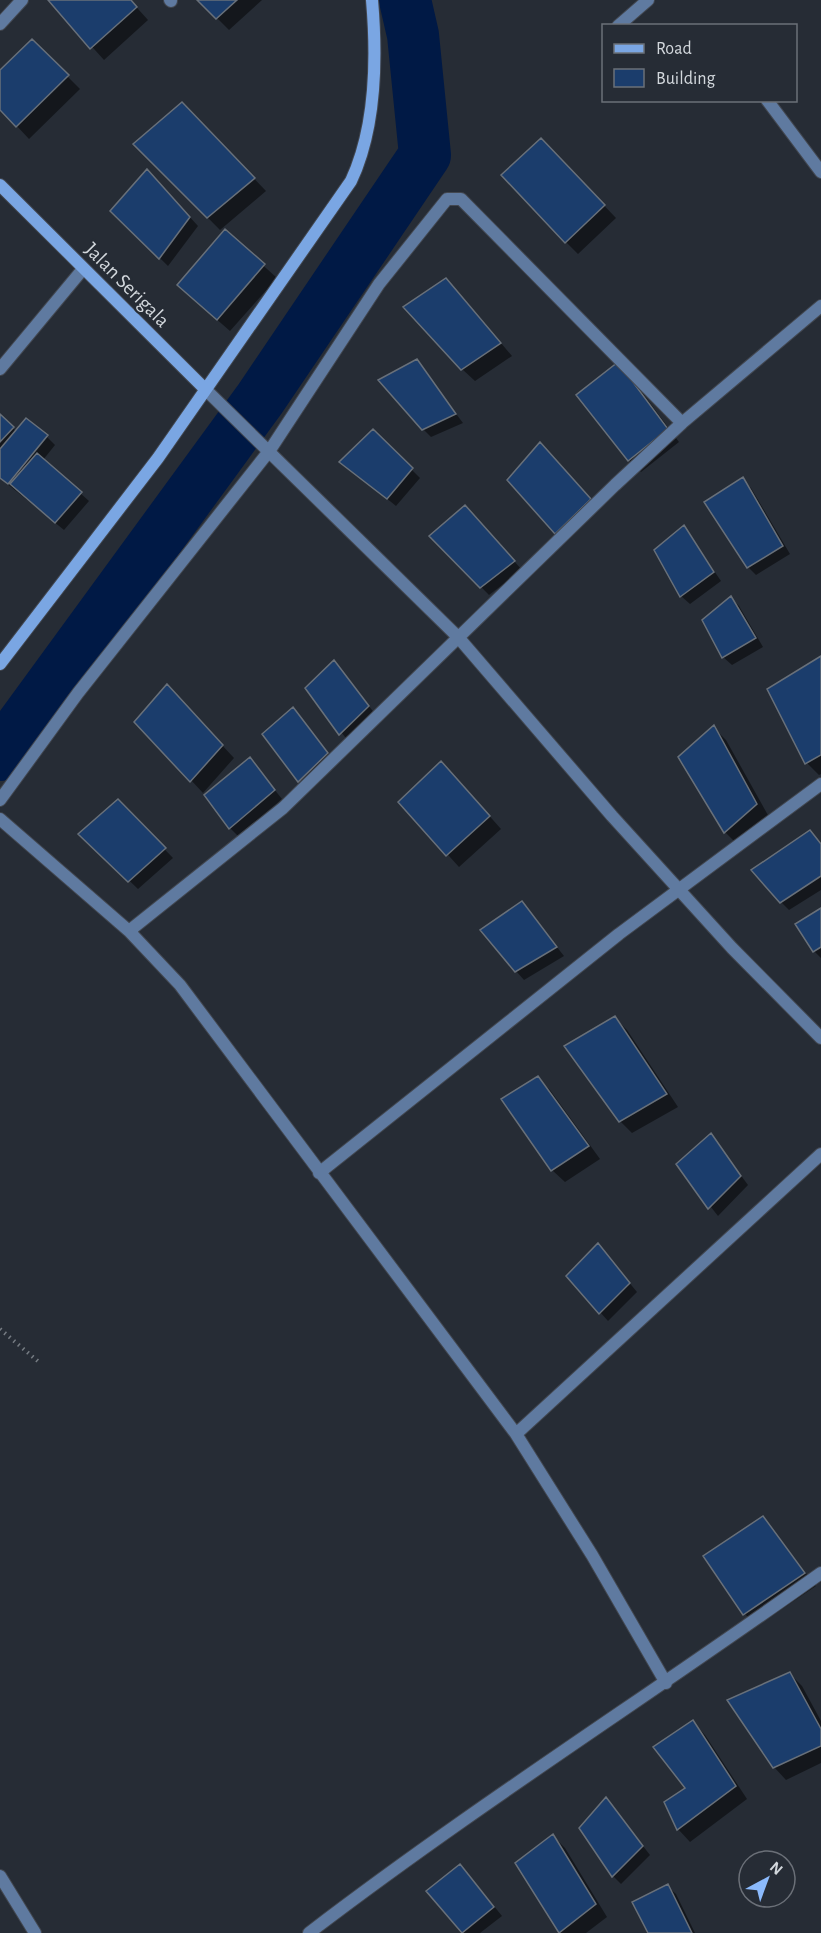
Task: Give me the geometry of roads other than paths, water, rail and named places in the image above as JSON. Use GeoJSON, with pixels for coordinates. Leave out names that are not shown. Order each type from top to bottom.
{"type":"FeatureCollection","features":[{"type":"Feature","properties":{"kind":"street"},"geometry":{"type":"LineString","coordinates":[[0,24],[22,0]]}},
{"type":"Feature","properties":{"kind":"street"},"geometry":{"type":"LineString","coordinates":[[0,664],[105,528],[351,182],[364,154],[371,94],[372,0]]}},
{"type":"Feature","properties":{"kind":"street"},"geometry":{"type":"LineString","coordinates":[[620,24],[648,0]]}},
{"type":"Feature","properties":{"kind":"street"},"geometry":{"type":"LineString","coordinates":[[768,102],[821,172]]}},
{"type":"Feature","properties":{"kind":"street","name":"Jalan Serigala"},"geometry":{"type":"LineString","coordinates":[[0,185],[458,637],[612,816],[732,948],[821,1038]]}},
{"type":"Feature","properties":{"kind":"street"},"geometry":{"type":"LineString","coordinates":[[0,800],[78,693],[267,447],[379,284],[447,199],[461,199],[682,423]]}},
{"type":"Feature","properties":{"kind":"street"},"geometry":{"type":"LineString","coordinates":[[0,369],[83,269]]}},
{"type":"Feature","properties":{"kind":"street"},"geometry":{"type":"LineString","coordinates":[[129,931],[283,808],[682,423],[821,306]]}},
{"type":"Feature","properties":{"kind":"street"},"geometry":{"type":"LineString","coordinates":[[319,1173],[679,888],[821,784]]}},
{"type":"Feature","properties":{"kind":"street"},"geometry":{"type":"LineString","coordinates":[[0,819],[129,931],[180,985],[516,1434],[592,1555],[666,1683]]}},
{"type":"Feature","properties":{"kind":"street"},"geometry":{"type":"LineString","coordinates":[[516,1434],[821,1154]]}},
{"type":"Feature","properties":{"kind":"street"},"geometry":{"type":"LineString","coordinates":[[309,1933],[511,1787],[666,1683],[821,1573]]}},
{"type":"Feature","properties":{"kind":"street"},"geometry":{"type":"LineString","coordinates":[[0,1876],[35,1933]]}},
{"type":"Feature","properties":{"kind":"waterway"},"geometry":{"type":"LineString","coordinates":[[0,755],[260,399],[425,155],[413,35],[405,0]]}}]}
